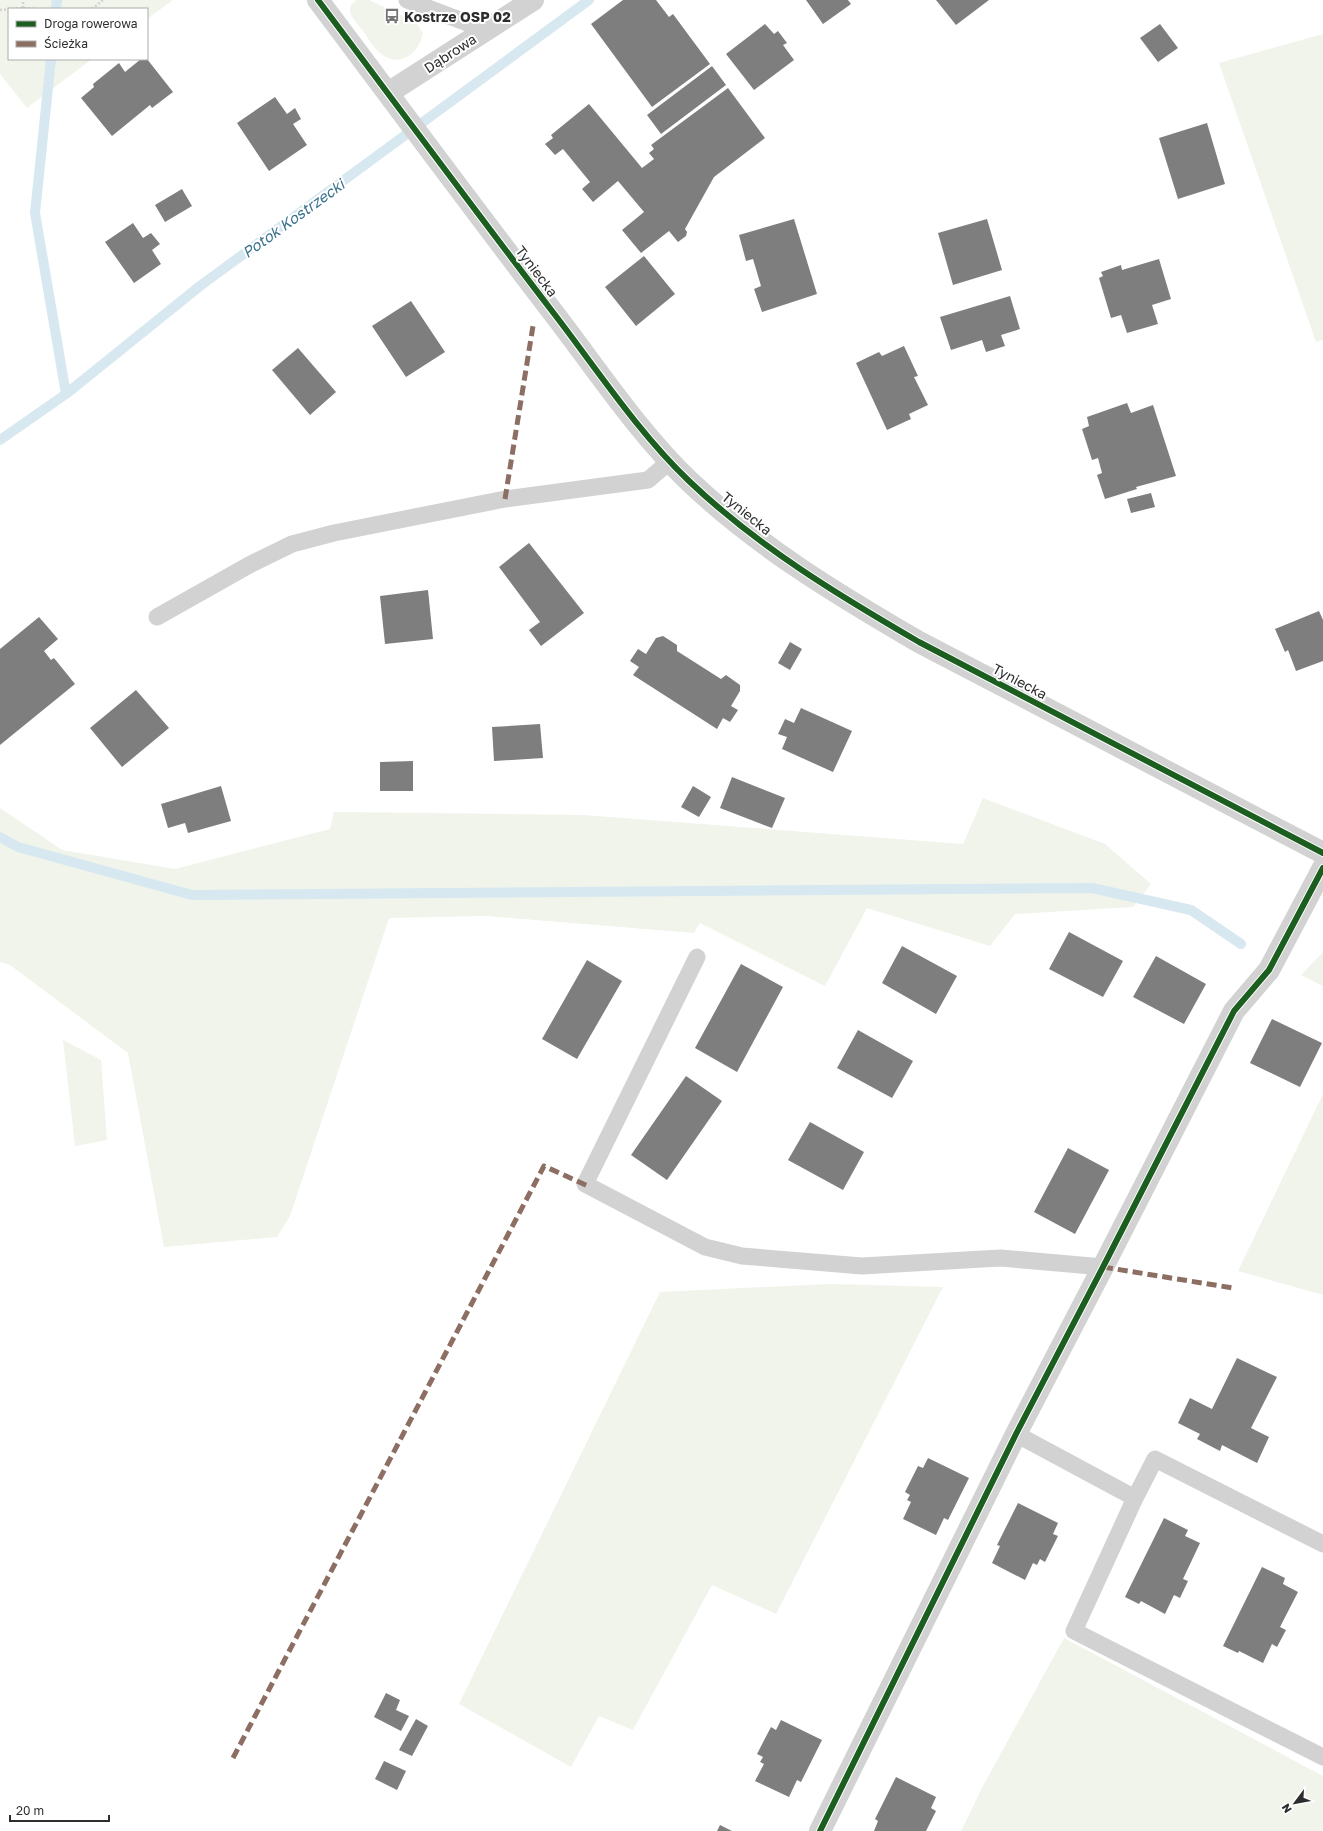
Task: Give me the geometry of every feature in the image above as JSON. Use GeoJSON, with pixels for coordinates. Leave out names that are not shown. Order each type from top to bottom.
{"type":"FeatureCollection","features":[{"type":"Feature","properties":{"kind":"street","name":"Tyniecka"},"geometry":{"type":"LineString","coordinates":[[318,0],[407,120],[644,431],[690,482],[744,528],[809,576],[926,646],[1323,853]]}},
{"type":"Feature","properties":{"kind":"street","name":"Dąbrowa"},"geometry":{"type":"LineString","coordinates":[[388,93],[533,0]]}},
{"type":"Feature","properties":{"kind":"street"},"geometry":{"type":"LineString","coordinates":[[820,1831],[1016,1434],[1234,1011],[1269,970],[1323,868]]}},
{"type":"Feature","properties":{"kind":"lane"},"geometry":{"type":"LineString","coordinates":[[408,0],[486,30]]}},
{"type":"Feature","properties":{"kind":"lane"},"geometry":{"type":"LineString","coordinates":[[157,617],[251,564],[292,544],[334,533],[506,499],[648,480],[670,461]]}},
{"type":"Feature","properties":{"kind":"lane"},"geometry":{"type":"LineString","coordinates":[[697,957],[585,1184],[705,1247],[742,1256],[862,1266],[1000,1258],[1103,1267]]}},
{"type":"Feature","properties":{"kind":"lane"},"geometry":{"type":"LineString","coordinates":[[1016,1434],[1135,1498]]}},
{"type":"Feature","properties":{"kind":"lane"},"geometry":{"type":"LineString","coordinates":[[1323,1544],[1155,1459],[1135,1498],[1074,1631],[1323,1757]]}},
{"type":"Feature","properties":{"kind":"path"},"geometry":{"type":"LineString","coordinates":[[23,0],[23,8]]}},
{"type":"Feature","properties":{"kind":"path"},"geometry":{"type":"LineString","coordinates":[[93,8],[103,0]]}},
{"type":"Feature","properties":{"kind":"shaded area"},"geometry":{"type":"Polygon","coordinates":[[[0,0],[173,0],[148,18],[148,8],[8,8],[8,60],[91,60],[27,108],[0,74],[0,0]]]}},
{"type":"Feature","properties":{"kind":"shaded area"},"geometry":{"type":"Polygon","coordinates":[[[357,0],[369,0],[412,20],[417,24],[423,33],[421,41],[413,53],[407,57],[394,60],[387,58],[377,51],[350,13],[353,3],[357,0]]]}},
{"type":"Feature","properties":{"kind":"shaded area"},"geometry":{"type":"Polygon","coordinates":[[[1323,34],[1323,340],[1316,342],[1219,63],[1323,34]]]}},
{"type":"Feature","properties":{"kind":"shaded area"},"geometry":{"type":"Polygon","coordinates":[[[983,798],[1105,844],[1151,884],[1133,907],[1015,914],[990,946],[867,908],[825,986],[700,923],[694,933],[485,916],[389,918],[290,1216],[277,1237],[164,1247],[128,1053],[10,965],[0,962],[0,808],[62,850],[175,869],[330,829],[334,812],[583,815],[963,844],[983,798]]]}},
{"type":"Feature","properties":{"kind":"shaded area"},"geometry":{"type":"Polygon","coordinates":[[[1323,952],[1323,986],[1301,975],[1323,952]]]}},
{"type":"Feature","properties":{"kind":"shaded area"},"geometry":{"type":"Polygon","coordinates":[[[63,1040],[101,1060],[107,1140],[75,1146],[63,1040]]]}},
{"type":"Feature","properties":{"kind":"shaded area"},"geometry":{"type":"Polygon","coordinates":[[[1323,1094],[1323,1295],[1238,1271],[1323,1094]]]}},
{"type":"Feature","properties":{"kind":"shaded area"},"geometry":{"type":"Polygon","coordinates":[[[830,1284],[943,1287],[776,1614],[712,1585],[633,1730],[599,1716],[571,1767],[459,1704],[660,1292],[830,1284]]]}},
{"type":"Feature","properties":{"kind":"shaded area"},"geometry":{"type":"Polygon","coordinates":[[[1064,1638],[1323,1776],[1323,1831],[961,1831],[983,1786],[1064,1638]]]}},
{"type":"Feature","properties":{"kind":"building"},"geometry":{"type":"Polygon","coordinates":[[[623,0],[656,0],[669,17],[673,14],[710,64],[652,107],[591,24],[623,0]]]}},
{"type":"Feature","properties":{"kind":"building"},"geometry":{"type":"Polygon","coordinates":[[[806,0],[848,0],[851,4],[823,24],[806,0]]]}},
{"type":"Feature","properties":{"kind":"building"},"geometry":{"type":"Polygon","coordinates":[[[936,0],[989,0],[956,25],[936,0]]]}},
{"type":"Feature","properties":{"kind":"building"},"geometry":{"type":"Polygon","coordinates":[[[765,24],[774,34],[778,31],[787,43],[783,45],[794,60],[754,90],[726,54],[765,24]]]}},
{"type":"Feature","properties":{"kind":"building"},"geometry":{"type":"Polygon","coordinates":[[[1160,24],[1178,48],[1158,62],[1140,38],[1160,24]]]}},
{"type":"Feature","properties":{"kind":"building"},"geometry":{"type":"Polygon","coordinates":[[[140,60],[148,60],[173,92],[152,108],[150,105],[112,136],[81,98],[94,87],[93,84],[119,63],[125,72],[140,60]]]}},
{"type":"Feature","properties":{"kind":"building"},"geometry":{"type":"Polygon","coordinates":[[[712,66],[726,85],[661,134],[647,115],[712,66]]]}},
{"type":"Feature","properties":{"kind":"building"},"geometry":{"type":"Polygon","coordinates":[[[728,88],[765,138],[714,177],[685,229],[687,232],[686,236],[678,242],[669,231],[641,253],[622,230],[644,212],[618,181],[593,202],[582,189],[590,182],[563,149],[555,155],[545,144],[553,138],[551,135],[589,104],[642,168],[654,159],[649,153],[654,149],[651,145],[728,88]]]}},
{"type":"Feature","properties":{"kind":"building"},"geometry":{"type":"Polygon","coordinates":[[[275,97],[287,114],[295,108],[301,119],[293,124],[307,145],[269,171],[237,123],[275,97]]]}},
{"type":"Feature","properties":{"kind":"building"},"geometry":{"type":"Polygon","coordinates":[[[1207,123],[1225,184],[1178,199],[1159,138],[1207,123]]]}},
{"type":"Feature","properties":{"kind":"building"},"geometry":{"type":"Polygon","coordinates":[[[182,189],[192,206],[165,222],[155,205],[182,189]]]}},
{"type":"Feature","properties":{"kind":"building"},"geometry":{"type":"Polygon","coordinates":[[[794,219],[817,294],[762,312],[754,289],[761,286],[753,259],[746,261],[739,235],[794,219]]]}},
{"type":"Feature","properties":{"kind":"building"},"geometry":{"type":"Polygon","coordinates":[[[987,219],[1002,270],[953,285],[938,233],[987,219]]]}},
{"type":"Feature","properties":{"kind":"building"},"geometry":{"type":"Polygon","coordinates":[[[133,223],[143,238],[151,233],[160,244],[152,250],[161,264],[134,283],[105,242],[133,223]]]}},
{"type":"Feature","properties":{"kind":"building"},"geometry":{"type":"Polygon","coordinates":[[[644,256],[675,294],[636,326],[605,287],[644,256]]]}},
{"type":"Feature","properties":{"kind":"building"},"geometry":{"type":"Polygon","coordinates":[[[1159,259],[1171,299],[1152,305],[1158,324],[1127,333],[1121,315],[1111,318],[1099,278],[1103,276],[1101,272],[1121,265],[1122,270],[1159,259]]]}},
{"type":"Feature","properties":{"kind":"building"},"geometry":{"type":"Polygon","coordinates":[[[1010,296],[1020,329],[1001,335],[1005,346],[986,352],[982,340],[951,350],[940,317],[1010,296]]]}},
{"type":"Feature","properties":{"kind":"building"},"geometry":{"type":"Polygon","coordinates":[[[411,301],[445,352],[406,377],[372,326],[411,301]]]}},
{"type":"Feature","properties":{"kind":"building"},"geometry":{"type":"Polygon","coordinates":[[[904,346],[918,376],[914,377],[928,405],[909,414],[911,419],[887,430],[856,363],[879,352],[882,356],[904,346]]]}},
{"type":"Feature","properties":{"kind":"building"},"geometry":{"type":"Polygon","coordinates":[[[298,348],[336,392],[310,415],[272,370],[298,348]]]}},
{"type":"Feature","properties":{"kind":"building"},"geometry":{"type":"Polygon","coordinates":[[[1127,403],[1131,413],[1153,405],[1176,476],[1136,487],[1137,489],[1105,499],[1097,475],[1102,473],[1098,458],[1092,460],[1082,429],[1089,426],[1087,417],[1127,403]]]}},
{"type":"Feature","properties":{"kind":"building"},"geometry":{"type":"Polygon","coordinates":[[[1151,493],[1155,507],[1131,513],[1127,499],[1151,493]]]}},
{"type":"Feature","properties":{"kind":"building"},"geometry":{"type":"Polygon","coordinates":[[[529,543],[584,613],[541,646],[529,630],[540,622],[499,567],[529,543]]]}},
{"type":"Feature","properties":{"kind":"building"},"geometry":{"type":"Polygon","coordinates":[[[428,590],[433,639],[385,644],[380,596],[428,590]]]}},
{"type":"Feature","properties":{"kind":"building"},"geometry":{"type":"Polygon","coordinates":[[[1319,611],[1323,620],[1323,661],[1296,671],[1288,650],[1285,652],[1275,629],[1319,611]]]}},
{"type":"Feature","properties":{"kind":"building"},"geometry":{"type":"Polygon","coordinates":[[[39,617],[58,639],[44,651],[51,660],[54,658],[75,684],[0,745],[0,649],[39,617]]]}},
{"type":"Feature","properties":{"kind":"building"},"geometry":{"type":"Polygon","coordinates":[[[663,636],[677,645],[677,651],[721,679],[726,675],[740,685],[740,691],[731,706],[738,710],[730,722],[723,718],[717,729],[633,675],[639,667],[630,661],[638,649],[646,654],[656,638],[663,636]]]}},
{"type":"Feature","properties":{"kind":"building"},"geometry":{"type":"Polygon","coordinates":[[[790,642],[802,649],[790,670],[778,663],[790,642]]]}},
{"type":"Feature","properties":{"kind":"building"},"geometry":{"type":"Polygon","coordinates":[[[136,690],[169,728],[122,767],[90,728],[136,690]]]}},
{"type":"Feature","properties":{"kind":"building"},"geometry":{"type":"Polygon","coordinates":[[[801,708],[852,731],[833,772],[782,749],[787,737],[778,734],[785,719],[794,723],[801,708]]]}},
{"type":"Feature","properties":{"kind":"building"},"geometry":{"type":"Polygon","coordinates":[[[540,724],[543,758],[494,761],[492,727],[540,724]]]}},
{"type":"Feature","properties":{"kind":"building"},"geometry":{"type":"Polygon","coordinates":[[[413,761],[413,791],[380,791],[380,762],[413,761]]]}},
{"type":"Feature","properties":{"kind":"building"},"geometry":{"type":"Polygon","coordinates":[[[732,777],[785,798],[772,828],[720,808],[732,777]]]}},
{"type":"Feature","properties":{"kind":"building"},"geometry":{"type":"Polygon","coordinates":[[[221,786],[231,821],[188,833],[185,823],[168,828],[161,804],[221,786]]]}},
{"type":"Feature","properties":{"kind":"building"},"geometry":{"type":"Polygon","coordinates":[[[693,786],[711,797],[699,817],[681,807],[693,786]]]}},
{"type":"Feature","properties":{"kind":"building"},"geometry":{"type":"Polygon","coordinates":[[[1069,932],[1123,961],[1103,997],[1049,969],[1069,932]]]}},
{"type":"Feature","properties":{"kind":"building"},"geometry":{"type":"Polygon","coordinates":[[[902,946],[957,976],[936,1014],[882,983],[902,946]]]}},
{"type":"Feature","properties":{"kind":"building"},"geometry":{"type":"Polygon","coordinates":[[[1156,956],[1206,984],[1184,1024],[1133,997],[1156,956]]]}},
{"type":"Feature","properties":{"kind":"building"},"geometry":{"type":"Polygon","coordinates":[[[587,960],[622,981],[577,1059],[542,1039],[587,960]]]}},
{"type":"Feature","properties":{"kind":"building"},"geometry":{"type":"Polygon","coordinates":[[[741,964],[783,987],[737,1072],[695,1048],[741,964]]]}},
{"type":"Feature","properties":{"kind":"building"},"geometry":{"type":"Polygon","coordinates":[[[1272,1019],[1322,1043],[1300,1087],[1250,1063],[1272,1019]]]}},
{"type":"Feature","properties":{"kind":"building"},"geometry":{"type":"Polygon","coordinates":[[[858,1030],[913,1061],[892,1098],[837,1068],[858,1030]]]}},
{"type":"Feature","properties":{"kind":"building"},"geometry":{"type":"Polygon","coordinates":[[[686,1076],[722,1101],[667,1180],[631,1155],[686,1076]]]}},
{"type":"Feature","properties":{"kind":"building"},"geometry":{"type":"Polygon","coordinates":[[[810,1122],[864,1152],[843,1190],[788,1160],[810,1122]]]}},
{"type":"Feature","properties":{"kind":"building"},"geometry":{"type":"Polygon","coordinates":[[[1068,1148],[1109,1170],[1075,1234],[1034,1212],[1068,1148]]]}},
{"type":"Feature","properties":{"kind":"building"},"geometry":{"type":"Polygon","coordinates":[[[1237,1358],[1277,1377],[1251,1428],[1269,1437],[1257,1463],[1222,1445],[1220,1451],[1197,1439],[1200,1434],[1178,1423],[1190,1398],[1212,1409],[1237,1358]]]}},
{"type":"Feature","properties":{"kind":"building"},"geometry":{"type":"Polygon","coordinates":[[[928,1458],[969,1478],[948,1520],[944,1518],[936,1535],[903,1519],[911,1502],[907,1500],[910,1495],[905,1492],[918,1466],[923,1468],[928,1458]]]}},
{"type":"Feature","properties":{"kind":"building"},"geometry":{"type":"Polygon","coordinates":[[[1018,1503],[1058,1523],[1053,1534],[1058,1536],[1045,1562],[1040,1559],[1037,1565],[1033,1563],[1025,1580],[992,1563],[1000,1546],[997,1545],[1018,1503]]]}},
{"type":"Feature","properties":{"kind":"building"},"geometry":{"type":"Polygon","coordinates":[[[1164,1518],[1188,1530],[1185,1536],[1200,1543],[1183,1579],[1188,1581],[1180,1598],[1174,1595],[1165,1614],[1141,1601],[1139,1604],[1125,1597],[1164,1518]]]}},
{"type":"Feature","properties":{"kind":"building"},"geometry":{"type":"Polygon","coordinates":[[[1262,1567],[1285,1578],[1283,1584],[1298,1592],[1280,1627],[1286,1630],[1277,1647],[1272,1644],[1263,1663],[1239,1651],[1238,1653],[1223,1646],[1262,1567]]]}},
{"type":"Feature","properties":{"kind":"building"},"geometry":{"type":"Polygon","coordinates":[[[386,1693],[400,1700],[396,1710],[409,1716],[401,1731],[374,1717],[386,1693]]]}},
{"type":"Feature","properties":{"kind":"building"},"geometry":{"type":"Polygon","coordinates":[[[416,1719],[428,1726],[412,1756],[399,1750],[416,1719]]]}},
{"type":"Feature","properties":{"kind":"building"},"geometry":{"type":"Polygon","coordinates":[[[781,1720],[822,1740],[801,1782],[797,1780],[789,1797],[755,1781],[764,1764],[760,1762],[763,1757],[757,1754],[771,1727],[776,1730],[781,1720]]]}},
{"type":"Feature","properties":{"kind":"building"},"geometry":{"type":"Polygon","coordinates":[[[384,1761],[406,1771],[397,1790],[375,1779],[384,1761]]]}},
{"type":"Feature","properties":{"kind":"building"},"geometry":{"type":"Polygon","coordinates":[[[896,1777],[936,1797],[931,1808],[936,1811],[926,1831],[874,1831],[878,1821],[875,1819],[896,1777]]]}},
{"type":"Feature","properties":{"kind":"building"},"geometry":{"type":"Polygon","coordinates":[[[720,1825],[732,1831],[717,1831],[720,1825]]]}},
{"type":"Feature","properties":{"kind":"waterway"},"geometry":{"type":"LineString","coordinates":[[56,8],[57,0]]}},
{"type":"Feature","properties":{"kind":"waterway","name":"Potok Kostrzecki"},"geometry":{"type":"LineString","coordinates":[[0,440],[66,394],[200,286],[589,0]]}},
{"type":"Feature","properties":{"kind":"waterway"},"geometry":{"type":"LineString","coordinates":[[51,60],[35,213],[66,394]]}},
{"type":"Feature","properties":{"kind":"waterway"},"geometry":{"type":"LineString","coordinates":[[0,837],[18,847],[192,895],[1092,888],[1191,910],[1241,944]]}},
{"type":"Feature","properties":{"kind":"marked path"},"geometry":{"type":"LineString","coordinates":[[505,499],[533,326]]}},
{"type":"Feature","properties":{"kind":"marked path"},"geometry":{"type":"LineString","coordinates":[[233,1758],[544,1166],[590,1187]]}},
{"type":"Feature","properties":{"kind":"marked path"},"geometry":{"type":"LineString","coordinates":[[1103,1267],[1233,1288]]}},
{"type":"Feature","properties":{"kind":"cycle path"},"geometry":{"type":"LineString","coordinates":[[318,0],[634,420],[670,462],[715,505],[742,527],[799,568],[858,606],[919,642],[1323,853]]}},
{"type":"Feature","properties":{"kind":"cycle path"},"geometry":{"type":"LineString","coordinates":[[820,1831],[1016,1434],[1234,1011],[1269,970],[1323,868]]}},
{"type":"Feature","properties":{"kind":"place","name":"Kostrze OSP 02"},"geometry":{"type":"Point","coordinates":[392,16]}}]}
